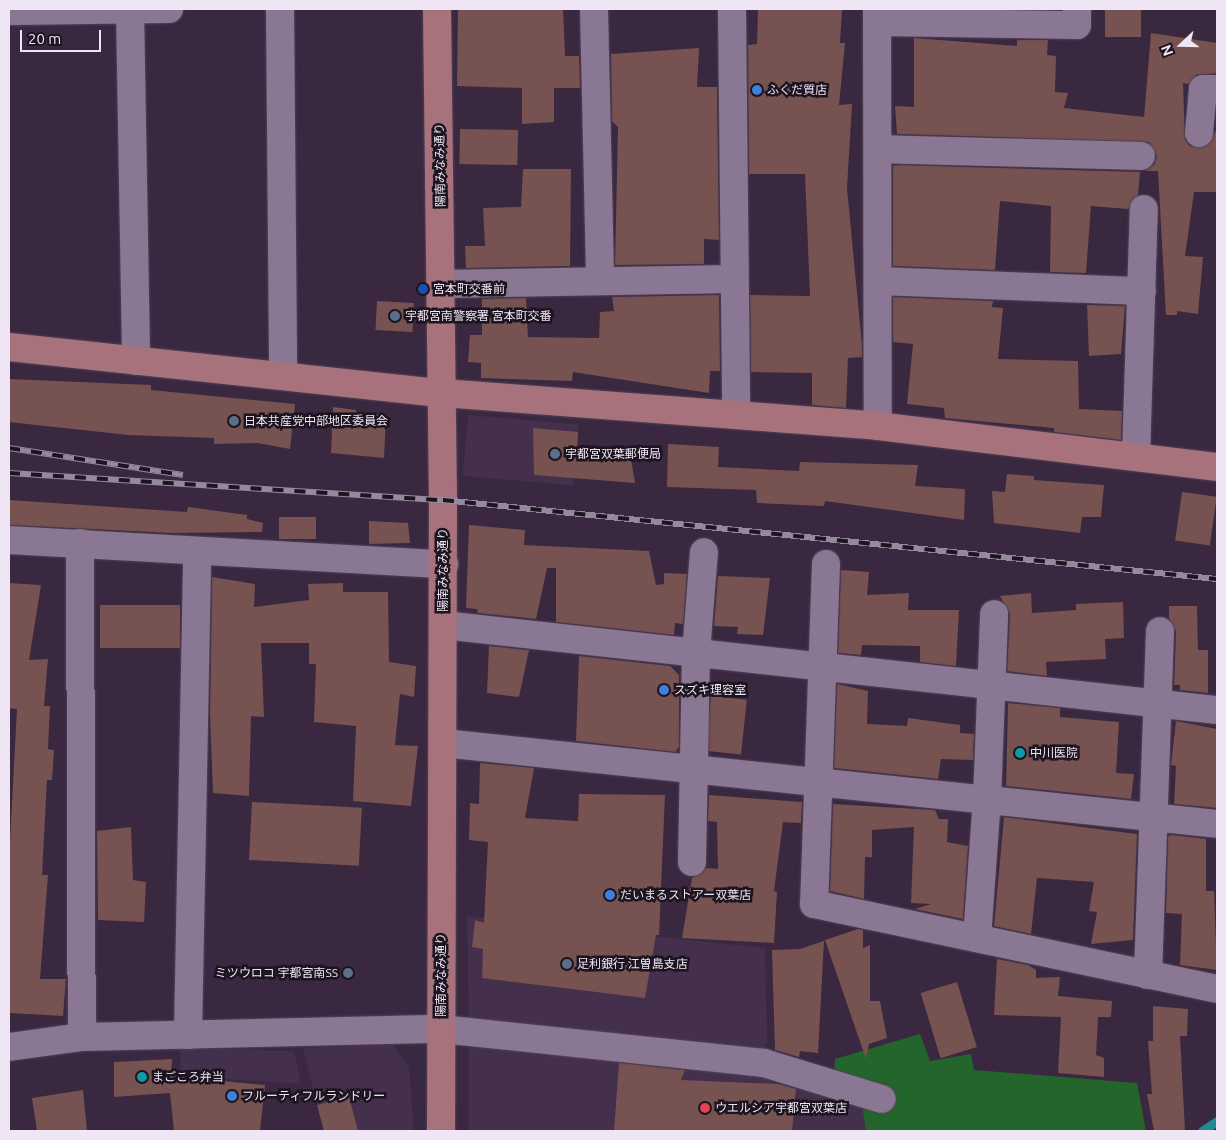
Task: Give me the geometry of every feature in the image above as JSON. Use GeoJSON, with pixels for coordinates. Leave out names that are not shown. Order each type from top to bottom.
{"type":"FeatureCollection","features":[{"type":"Feature","properties":{"kind":"street"},"geometry":{"type":"LineString","coordinates":[[130,9],[136,360]]}},
{"type":"Feature","properties":{"kind":"street"},"geometry":{"type":"LineString","coordinates":[[9,11],[169,9]]}},
{"type":"Feature","properties":{"kind":"street"},"geometry":{"type":"LineString","coordinates":[[280,9],[283,376]]}},
{"type":"Feature","properties":{"kind":"street","name":"陽南みなみ通り"},"geometry":{"type":"LineString","coordinates":[[437,9],[442,284],[444,564],[441,1131]]}},
{"type":"Feature","properties":{"kind":"street"},"geometry":{"type":"LineString","coordinates":[[594,9],[600,282]]}},
{"type":"Feature","properties":{"kind":"street"},"geometry":{"type":"LineString","coordinates":[[732,9],[736,415]]}},
{"type":"Feature","properties":{"kind":"street"},"geometry":{"type":"LineString","coordinates":[[878,426],[877,16],[1077,25],[1078,9]]}},
{"type":"Feature","properties":{"kind":"street"},"geometry":{"type":"LineString","coordinates":[[1199,132],[1203,89],[1217,89]]}},
{"type":"Feature","properties":{"kind":"street"},"geometry":{"type":"LineString","coordinates":[[878,149],[1141,156]]}},
{"type":"Feature","properties":{"kind":"street"},"geometry":{"type":"LineString","coordinates":[[1136,457],[1144,209]]}},
{"type":"Feature","properties":{"kind":"street"},"geometry":{"type":"LineString","coordinates":[[442,284],[734,279]]}},
{"type":"Feature","properties":{"kind":"street"},"geometry":{"type":"LineString","coordinates":[[878,281],[1142,291]]}},
{"type":"Feature","properties":{"kind":"street"},"geometry":{"type":"LineString","coordinates":[[9,347],[443,394],[878,426],[1217,467]]}},
{"type":"Feature","properties":{"kind":"street"},"geometry":{"type":"LineString","coordinates":[[9,540],[444,564]]}},
{"type":"Feature","properties":{"kind":"street"},"geometry":{"type":"LineString","coordinates":[[80,543],[82,1037]]}},
{"type":"Feature","properties":{"kind":"street"},"geometry":{"type":"LineString","coordinates":[[188,1035],[197,551]]}},
{"type":"Feature","properties":{"kind":"street"},"geometry":{"type":"LineString","coordinates":[[692,862],[692,769],[696,653],[704,552]]}},
{"type":"Feature","properties":{"kind":"street"},"geometry":{"type":"LineString","coordinates":[[826,564],[824,667],[817,782],[814,904],[1217,989]]}},
{"type":"Feature","properties":{"kind":"street"},"geometry":{"type":"LineString","coordinates":[[977,938],[987,800],[994,614]]}},
{"type":"Feature","properties":{"kind":"street"},"geometry":{"type":"LineString","coordinates":[[443,625],[1217,710]]}},
{"type":"Feature","properties":{"kind":"street"},"geometry":{"type":"LineString","coordinates":[[1148,974],[1160,631]]}},
{"type":"Feature","properties":{"kind":"street"},"geometry":{"type":"LineString","coordinates":[[443,743],[1217,824]]}},
{"type":"Feature","properties":{"kind":"street"},"geometry":{"type":"LineString","coordinates":[[9,1047],[82,1037],[441,1029],[764,1063],[882,1099]]}},
{"type":"Feature","properties":{"kind":"shaded area"},"geometry":{"type":"Polygon","coordinates":[[[468,415],[579,425],[573,485],[463,476],[468,415]]]}},
{"type":"Feature","properties":{"kind":"shaded area"},"geometry":{"type":"Polygon","coordinates":[[[467,916],[765,948],[767,1043],[760,1055],[469,1022],[467,916]]]}},
{"type":"Feature","properties":{"kind":"shaded area"},"geometry":{"type":"Polygon","coordinates":[[[469,1043],[762,1072],[862,1105],[866,1131],[469,1131],[469,1043]]]}},
{"type":"Feature","properties":{"kind":"shaded area"},"geometry":{"type":"Polygon","coordinates":[[[393,1045],[409,1067],[414,1131],[324,1131],[303,1048],[393,1045]]]}},
{"type":"Feature","properties":{"kind":"shaded area"},"geometry":{"type":"Polygon","coordinates":[[[180,1048],[294,1051],[301,1084],[181,1076],[180,1048]]]}},
{"type":"Feature","properties":{"kind":"green space"},"geometry":{"type":"Polygon","coordinates":[[[920,1034],[930,1061],[971,1054],[974,1070],[1137,1083],[1146,1131],[866,1131],[862,1105],[833,1096],[835,1059],[920,1034]]]}},
{"type":"Feature","properties":{"kind":"building"},"geometry":{"type":"Polygon","coordinates":[[[458,9],[563,9],[565,56],[579,56],[580,88],[554,88],[554,122],[522,124],[522,88],[457,86],[458,9]]]}},
{"type":"Feature","properties":{"kind":"building"},"geometry":{"type":"Polygon","coordinates":[[[758,9],[842,9],[840,43],[845,43],[839,105],[852,104],[847,188],[862,345],[862,357],[848,358],[846,408],[812,405],[812,373],[751,372],[750,295],[810,296],[805,174],[749,174],[748,45],[757,44],[758,9]]]}},
{"type":"Feature","properties":{"kind":"building"},"geometry":{"type":"Polygon","coordinates":[[[1105,9],[1141,9],[1141,37],[1105,37],[1105,9]]]}},
{"type":"Feature","properties":{"kind":"building"},"geometry":{"type":"Polygon","coordinates":[[[1151,33],[1217,43],[1217,73],[1196,75],[1189,84],[1183,83],[1185,140],[1190,146],[1205,147],[1217,129],[1217,192],[1194,192],[1185,256],[1203,257],[1198,314],[1177,311],[1177,315],[1166,315],[1158,171],[1145,171],[1154,165],[1157,157],[1149,142],[897,134],[895,106],[914,107],[914,38],[1017,46],[1017,40],[1048,40],[1047,55],[1056,56],[1055,92],[1068,93],[1064,108],[1144,117],[1151,33]]]}},
{"type":"Feature","properties":{"kind":"building"},"geometry":{"type":"Polygon","coordinates":[[[699,48],[697,87],[717,87],[719,240],[704,239],[704,264],[615,265],[618,127],[612,121],[611,54],[699,48]]]}},
{"type":"Feature","properties":{"kind":"building"},"geometry":{"type":"Polygon","coordinates":[[[460,129],[518,130],[517,165],[459,164],[460,129]]]}},
{"type":"Feature","properties":{"kind":"building"},"geometry":{"type":"Polygon","coordinates":[[[893,166],[1140,172],[1138,195],[1128,209],[1091,206],[1086,273],[1050,272],[1051,206],[1000,201],[995,270],[893,266],[893,166]]]}},
{"type":"Feature","properties":{"kind":"building"},"geometry":{"type":"Polygon","coordinates":[[[523,169],[571,169],[570,266],[466,268],[465,246],[485,246],[483,208],[521,207],[523,169]]]}},
{"type":"Feature","properties":{"kind":"building"},"geometry":{"type":"Polygon","coordinates":[[[719,295],[720,371],[710,371],[709,393],[573,372],[572,381],[481,378],[481,363],[468,362],[470,335],[482,335],[482,299],[526,298],[528,337],[599,338],[600,312],[614,311],[612,297],[719,295]]]}},
{"type":"Feature","properties":{"kind":"building"},"geometry":{"type":"Polygon","coordinates":[[[893,297],[993,301],[992,307],[1003,308],[998,359],[1078,361],[1079,409],[1122,411],[1121,440],[1054,432],[1054,428],[945,418],[944,408],[907,404],[913,344],[893,342],[893,297]]]}},
{"type":"Feature","properties":{"kind":"building","name":"宇都宮南警察署 宮本町交番"},"geometry":{"type":"Polygon","coordinates":[[[377,301],[414,303],[412,332],[375,330],[377,301]]]}},
{"type":"Feature","properties":{"kind":"building"},"geometry":{"type":"Polygon","coordinates":[[[1087,305],[1125,306],[1121,354],[1089,356],[1087,305]]]}},
{"type":"Feature","properties":{"kind":"building"},"geometry":{"type":"Polygon","coordinates":[[[9,379],[151,385],[151,390],[295,404],[290,449],[258,443],[214,444],[214,438],[128,435],[9,422],[9,379]]]}},
{"type":"Feature","properties":{"kind":"building"},"geometry":{"type":"Polygon","coordinates":[[[333,407],[356,410],[356,414],[386,415],[384,458],[331,453],[333,407]]]}},
{"type":"Feature","properties":{"kind":"building"},"geometry":{"type":"Polygon","coordinates":[[[533,428],[578,432],[577,452],[631,459],[635,483],[534,475],[533,428]]]}},
{"type":"Feature","properties":{"kind":"building"},"geometry":{"type":"Polygon","coordinates":[[[668,444],[719,447],[718,467],[799,471],[800,462],[918,465],[915,486],[965,489],[964,520],[825,501],[824,506],[757,503],[756,490],[667,487],[668,444]]]}},
{"type":"Feature","properties":{"kind":"building"},"geometry":{"type":"Polygon","coordinates":[[[1007,474],[1034,476],[1034,480],[1104,485],[1101,517],[1082,517],[1080,533],[994,523],[992,491],[1005,492],[1007,474]]]}},
{"type":"Feature","properties":{"kind":"building"},"geometry":{"type":"Polygon","coordinates":[[[1182,492],[1217,497],[1210,545],[1175,541],[1182,492]]]}},
{"type":"Feature","properties":{"kind":"building"},"geometry":{"type":"Polygon","coordinates":[[[9,500],[187,512],[188,507],[247,515],[247,519],[263,523],[262,532],[173,533],[9,525],[9,500]]]}},
{"type":"Feature","properties":{"kind":"building"},"geometry":{"type":"Polygon","coordinates":[[[279,517],[316,517],[316,539],[279,539],[279,517]]]}},
{"type":"Feature","properties":{"kind":"building"},"geometry":{"type":"Polygon","coordinates":[[[369,521],[408,523],[410,543],[369,544],[369,521]]]}},
{"type":"Feature","properties":{"kind":"building"},"geometry":{"type":"Polygon","coordinates":[[[469,525],[525,530],[524,545],[649,551],[656,585],[664,584],[664,573],[687,574],[683,624],[675,623],[674,635],[556,622],[556,568],[547,568],[536,619],[478,613],[477,609],[466,608],[469,525]]]}},
{"type":"Feature","properties":{"kind":"building"},"geometry":{"type":"Polygon","coordinates":[[[841,570],[869,572],[867,595],[909,593],[908,610],[959,610],[956,666],[920,662],[920,646],[862,645],[861,655],[838,653],[841,570]]]}},
{"type":"Feature","properties":{"kind":"building"},"geometry":{"type":"Polygon","coordinates":[[[718,576],[770,578],[763,635],[737,634],[738,627],[714,626],[718,576]]]}},
{"type":"Feature","properties":{"kind":"building"},"geometry":{"type":"Polygon","coordinates":[[[212,577],[255,584],[254,607],[309,600],[308,584],[343,583],[343,592],[388,592],[389,662],[416,666],[414,697],[400,694],[395,745],[418,746],[411,806],[353,801],[356,726],[314,722],[316,664],[309,664],[309,643],[261,643],[264,717],[251,716],[249,796],[213,793],[210,714],[212,577]]]}},
{"type":"Feature","properties":{"kind":"building"},"geometry":{"type":"Polygon","coordinates":[[[9,583],[41,585],[29,660],[48,659],[44,706],[50,706],[48,749],[54,750],[52,780],[47,780],[42,875],[48,875],[40,979],[66,979],[63,1016],[9,1013],[9,859],[17,709],[9,708],[9,583]]]}},
{"type":"Feature","properties":{"kind":"building"},"geometry":{"type":"Polygon","coordinates":[[[1031,593],[1032,613],[1076,610],[1076,604],[1123,602],[1124,638],[1105,639],[1106,659],[1046,662],[1047,676],[1007,671],[1010,615],[1000,596],[1031,593]]]}},
{"type":"Feature","properties":{"kind":"building"},"geometry":{"type":"Polygon","coordinates":[[[100,605],[180,605],[180,648],[100,648],[100,605]]]}},
{"type":"Feature","properties":{"kind":"building"},"geometry":{"type":"Polygon","coordinates":[[[1169,606],[1197,606],[1198,650],[1208,650],[1208,693],[1180,690],[1180,685],[1174,685],[1176,632],[1169,618],[1169,606]]]}},
{"type":"Feature","properties":{"kind":"building"},"geometry":{"type":"Polygon","coordinates":[[[489,646],[529,650],[519,697],[487,693],[489,646]]]}},
{"type":"Feature","properties":{"kind":"building"},"geometry":{"type":"Polygon","coordinates":[[[579,656],[670,666],[679,675],[679,747],[675,752],[576,741],[579,656]]]}},
{"type":"Feature","properties":{"kind":"building"},"geometry":{"type":"Polygon","coordinates":[[[837,684],[868,691],[867,724],[907,726],[908,718],[960,725],[960,733],[974,734],[973,760],[941,759],[938,779],[834,768],[837,684]]]}},
{"type":"Feature","properties":{"kind":"building"},"geometry":{"type":"Polygon","coordinates":[[[711,696],[747,700],[741,754],[705,751],[711,696]]]}},
{"type":"Feature","properties":{"kind":"building"},"geometry":{"type":"Polygon","coordinates":[[[1008,703],[1060,708],[1060,717],[1119,722],[1116,773],[1134,774],[1131,799],[1006,786],[1008,703]]]}},
{"type":"Feature","properties":{"kind":"building"},"geometry":{"type":"Polygon","coordinates":[[[1176,721],[1217,729],[1217,808],[1174,804],[1176,766],[1171,765],[1176,721]]]}},
{"type":"Feature","properties":{"kind":"building"},"geometry":{"type":"Polygon","coordinates":[[[480,763],[534,768],[525,818],[578,821],[579,794],[665,795],[659,935],[656,935],[645,998],[482,978],[483,949],[472,947],[475,920],[484,923],[488,842],[469,840],[470,803],[479,804],[480,763]]]}},
{"type":"Feature","properties":{"kind":"building"},"geometry":{"type":"Polygon","coordinates":[[[709,795],[802,802],[801,823],[783,822],[774,891],[777,892],[774,943],[682,938],[692,878],[706,868],[718,869],[717,822],[708,821],[709,795]]]}},
{"type":"Feature","properties":{"kind":"building"},"geometry":{"type":"Polygon","coordinates":[[[252,802],[362,808],[359,866],[249,860],[252,802]]]}},
{"type":"Feature","properties":{"kind":"building"},"geometry":{"type":"Polygon","coordinates":[[[833,804],[935,810],[939,819],[948,819],[947,842],[968,846],[963,919],[915,909],[931,904],[911,903],[914,827],[872,830],[872,857],[865,857],[864,899],[830,891],[833,804]]]}},
{"type":"Feature","properties":{"kind":"building"},"geometry":{"type":"Polygon","coordinates":[[[1004,817],[1137,834],[1133,940],[1091,944],[1097,912],[1089,911],[1094,882],[1037,878],[1031,934],[994,926],[1004,817]]]}},
{"type":"Feature","properties":{"kind":"building"},"geometry":{"type":"Polygon","coordinates":[[[131,827],[133,880],[146,882],[144,922],[98,920],[97,831],[131,827]]]}},
{"type":"Feature","properties":{"kind":"building"},"geometry":{"type":"Polygon","coordinates":[[[1168,836],[1206,839],[1206,891],[1214,891],[1217,970],[1180,965],[1182,914],[1166,913],[1168,836]]]}},
{"type":"Feature","properties":{"kind":"building"},"geometry":{"type":"Polygon","coordinates":[[[858,929],[863,930],[863,948],[870,945],[870,1001],[880,1001],[887,1038],[869,1044],[866,1059],[825,940],[858,929]]]}},
{"type":"Feature","properties":{"kind":"building"},"geometry":{"type":"Polygon","coordinates":[[[824,941],[818,1053],[800,1051],[799,1057],[775,1050],[772,950],[800,949],[824,941]]]}},
{"type":"Feature","properties":{"kind":"building"},"geometry":{"type":"Polygon","coordinates":[[[997,959],[1028,965],[1036,970],[1036,978],[1060,977],[1058,996],[1112,1001],[1111,1017],[1098,1017],[1096,1055],[1104,1058],[1104,1077],[1058,1073],[1061,1017],[994,1015],[997,959]]]}},
{"type":"Feature","properties":{"kind":"building"},"geometry":{"type":"Polygon","coordinates":[[[957,982],[977,1047],[941,1058],[921,993],[957,982]]]}},
{"type":"Feature","properties":{"kind":"building"},"geometry":{"type":"Polygon","coordinates":[[[1153,1006],[1188,1009],[1187,1036],[1180,1036],[1185,1131],[1154,1131],[1147,1094],[1152,1094],[1148,1041],[1153,1041],[1153,1006]]]}},
{"type":"Feature","properties":{"kind":"building"},"geometry":{"type":"Polygon","coordinates":[[[172,1059],[171,1076],[265,1085],[260,1131],[174,1131],[170,1093],[114,1097],[114,1062],[172,1059]]]}},
{"type":"Feature","properties":{"kind":"building","name":"ウエルシア宇都宮双葉店"},"geometry":{"type":"Polygon","coordinates":[[[619,1063],[685,1070],[681,1080],[778,1084],[796,1089],[792,1131],[614,1131],[619,1063]]]}},
{"type":"Feature","properties":{"kind":"building"},"geometry":{"type":"Polygon","coordinates":[[[83,1090],[87,1131],[37,1131],[32,1098],[83,1090]]]}},
{"type":"Feature","properties":{"kind":"building"},"geometry":{"type":"Polygon","coordinates":[[[349,1097],[358,1131],[324,1131],[317,1105],[349,1097]]]}},
{"type":"Feature","properties":{"kind":"waterway"},"geometry":{"type":"LineString","coordinates":[[1202,1131],[1217,1121]]}},
{"type":"Feature","properties":{"kind":"railway"},"geometry":{"type":"LineString","coordinates":[[9,448],[183,475]]}},
{"type":"Feature","properties":{"kind":"railway"},"geometry":{"type":"LineString","coordinates":[[9,473],[443,500],[1217,579]]}},
{"type":"Feature","properties":{"kind":"place","name":"ふくだ質店"},"geometry":{"type":"Point","coordinates":[757,90]}},
{"type":"Feature","properties":{"kind":"place","name":"宮本町交番前"},"geometry":{"type":"Point","coordinates":[423,289]}},
{"type":"Feature","properties":{"kind":"place","name":"宇都宮南警察署 宮本町交番"},"geometry":{"type":"Point","coordinates":[395,316]}},
{"type":"Feature","properties":{"kind":"place","name":"日本共産党中部地区委員会"},"geometry":{"type":"Point","coordinates":[234,421]}},
{"type":"Feature","properties":{"kind":"place","name":"宇都宮双葉郵便局"},"geometry":{"type":"Point","coordinates":[555,454]}},
{"type":"Feature","properties":{"kind":"place","name":"スズキ理容室"},"geometry":{"type":"Point","coordinates":[664,690]}},
{"type":"Feature","properties":{"kind":"place","name":"中川医院"},"geometry":{"type":"Point","coordinates":[1020,753]}},
{"type":"Feature","properties":{"kind":"place","name":"だいまるストアー双葉店"},"geometry":{"type":"Point","coordinates":[610,895]}},
{"type":"Feature","properties":{"kind":"place","name":"足利銀行 江曽島支店"},"geometry":{"type":"Point","coordinates":[567,964]}},
{"type":"Feature","properties":{"kind":"place","name":"ミツウロコ 宇都宮南SS"},"geometry":{"type":"Point","coordinates":[348,973]}},
{"type":"Feature","properties":{"kind":"place","name":"まごころ弁当"},"geometry":{"type":"Point","coordinates":[142,1077]}},
{"type":"Feature","properties":{"kind":"place","name":"フルーティフルランドリー"},"geometry":{"type":"Point","coordinates":[232,1096]}},
{"type":"Feature","properties":{"kind":"place","name":"ウエルシア宇都宮双葉店"},"geometry":{"type":"Point","coordinates":[705,1108]}}]}
